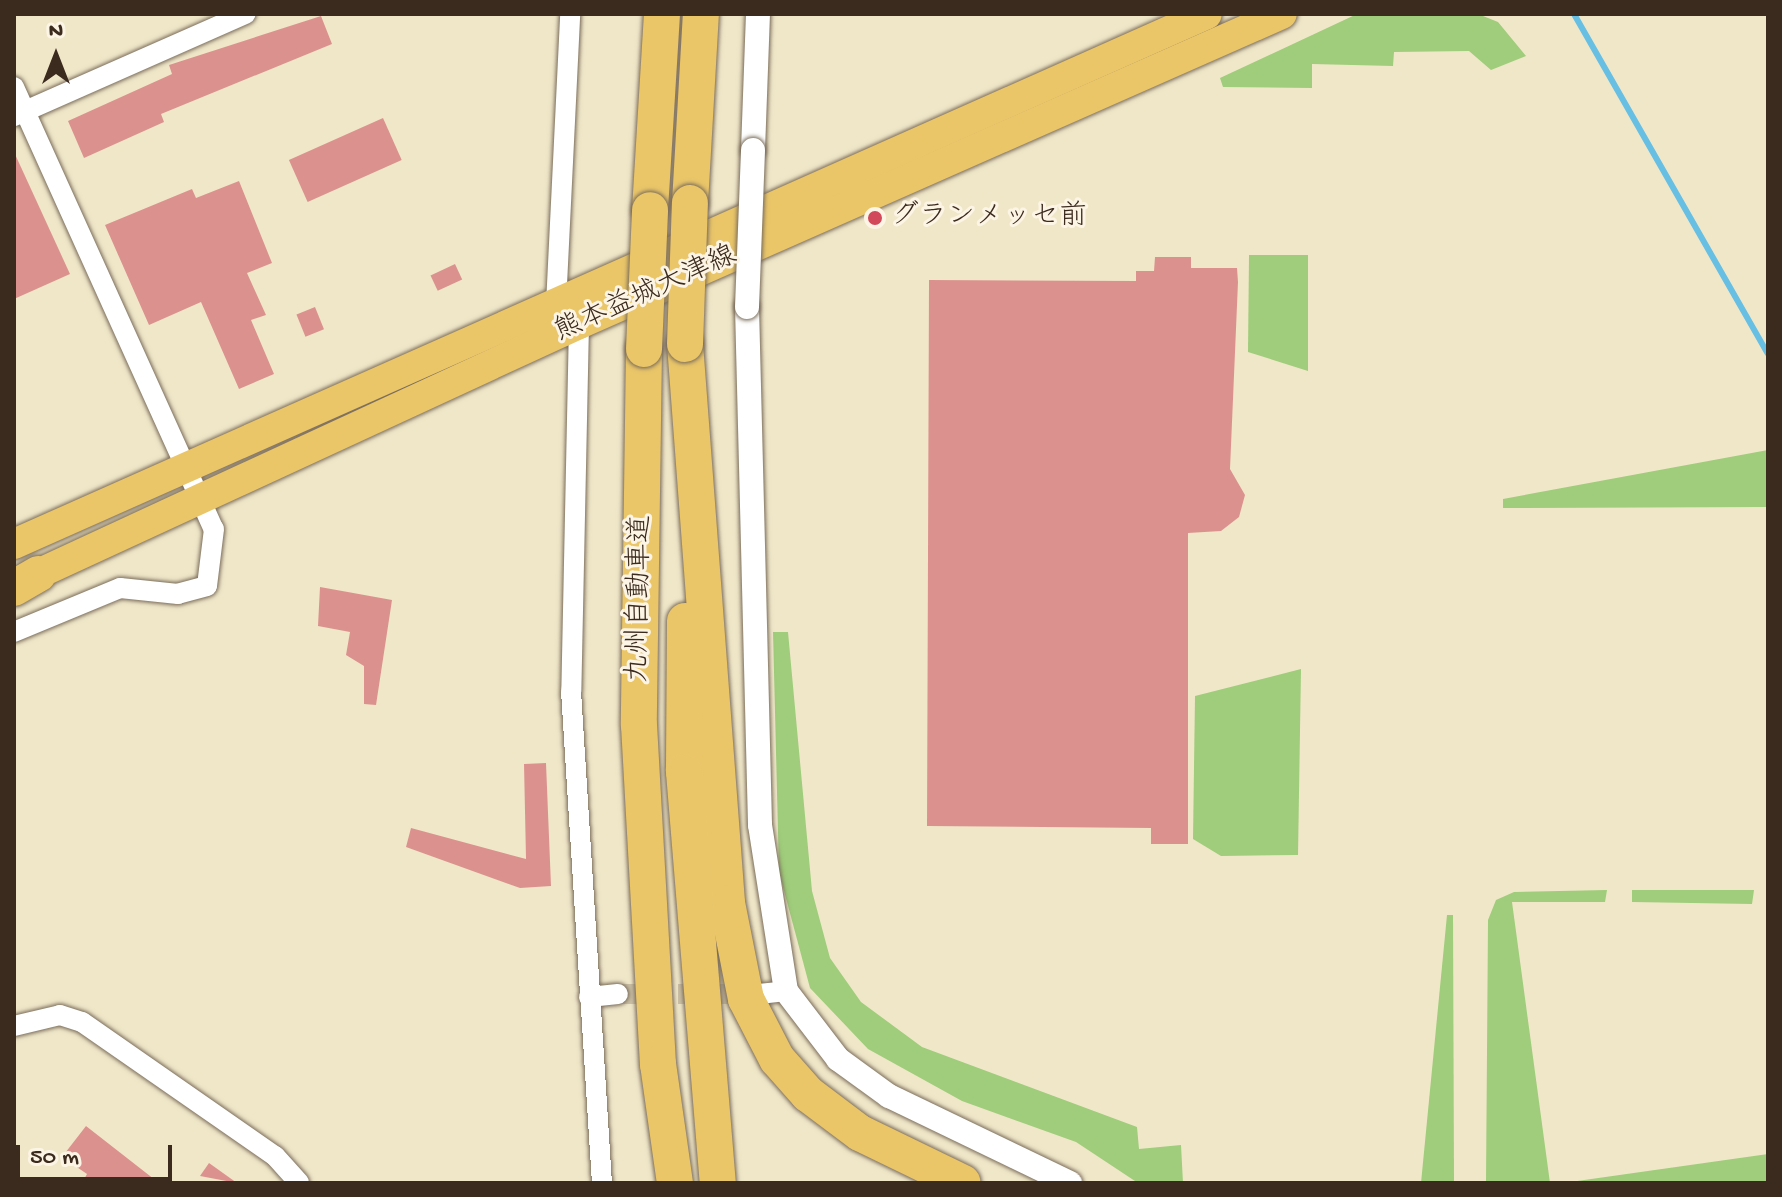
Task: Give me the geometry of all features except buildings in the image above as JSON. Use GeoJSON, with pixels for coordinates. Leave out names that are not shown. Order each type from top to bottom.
{"type":"FeatureCollection","features":[{"type":"Feature","properties":{"kind":"highway","name":"九州自動車道"},"geometry":{"type":"LineString","coordinates":[[662,14],[644,349],[639,725],[658,1064],[675,1183]]}},
{"type":"Feature","properties":{"kind":"highway","name":"九州自動車道"},"geometry":{"type":"LineString","coordinates":[[701,14],[685,344],[684,772],[718,1183]]}},
{"type":"Feature","properties":{"kind":"highway"},"geometry":{"type":"LineString","coordinates":[[685,344],[727,903],[746,999],[777,1059],[808,1094],[860,1133],[963,1183]]}},
{"type":"Feature","properties":{"kind":"highway"},"geometry":{"type":"LineString","coordinates":[[652,1183],[658,1064]]}},
{"type":"Feature","properties":{"kind":"main road","name":"熊本益城大津線"},"geometry":{"type":"LineString","coordinates":[[22,582],[200,498],[567,314],[1167,36],[1207,14]]}},
{"type":"Feature","properties":{"kind":"main road","name":"熊本益城大津線"},"geometry":{"type":"LineString","coordinates":[[14,544],[185,466],[567,314],[1282,14]]}},
{"type":"Feature","properties":{"kind":"street"},"geometry":{"type":"LineString","coordinates":[[19,113],[245,14]]}},
{"type":"Feature","properties":{"kind":"street"},"geometry":{"type":"LineString","coordinates":[[570,14],[567,314],[571,691],[602,1183]]}},
{"type":"Feature","properties":{"kind":"street"},"geometry":{"type":"LineString","coordinates":[[758,14],[747,307],[760,825],[786,991],[838,1059],[889,1096],[1070,1183]]}},
{"type":"Feature","properties":{"kind":"street"},"geometry":{"type":"LineString","coordinates":[[1167,36],[1189,14]]}},
{"type":"Feature","properties":{"kind":"street"},"geometry":{"type":"LineString","coordinates":[[14,87],[19,113],[214,529],[207,586],[178,594],[120,588],[14,632]]}},
{"type":"Feature","properties":{"kind":"street"},"geometry":{"type":"LineString","coordinates":[[759,994],[786,991]]}},
{"type":"Feature","properties":{"kind":"street"},"geometry":{"type":"LineString","coordinates":[[589,997],[618,994]]}},
{"type":"Feature","properties":{"kind":"street"},"geometry":{"type":"LineString","coordinates":[[14,1026],[60,1015],[82,1022],[275,1156],[299,1183]]}},
{"type":"Feature","properties":{"kind":"green space"},"geometry":{"type":"Polygon","coordinates":[[[1357,14],[1478,14],[1498,22],[1526,56],[1491,70],[1469,51],[1394,52],[1393,66],[1312,64],[1312,88],[1223,87],[1220,78],[1357,14]]]}},
{"type":"Feature","properties":{"kind":"green space"},"geometry":{"type":"Polygon","coordinates":[[[1249,255],[1308,255],[1308,371],[1248,352],[1249,255]]]}},
{"type":"Feature","properties":{"kind":"green space"},"geometry":{"type":"Polygon","coordinates":[[[1768,450],[1768,507],[1503,508],[1503,499],[1768,450]]]}},
{"type":"Feature","properties":{"kind":"green space"},"geometry":{"type":"Polygon","coordinates":[[[773,632],[788,632],[812,891],[830,958],[861,1002],[922,1047],[1137,1127],[1139,1149],[1181,1145],[1183,1183],[1138,1183],[1076,1142],[962,1101],[868,1049],[810,988],[779,872],[773,632]]]}},
{"type":"Feature","properties":{"kind":"green space"},"geometry":{"type":"Polygon","coordinates":[[[1301,669],[1298,855],[1221,856],[1193,839],[1195,696],[1301,669]]]}},
{"type":"Feature","properties":{"kind":"green space"},"geometry":{"type":"Polygon","coordinates":[[[1607,890],[1605,902],[1512,902],[1550,1183],[1486,1183],[1488,920],[1496,900],[1514,892],[1607,890]]]}},
{"type":"Feature","properties":{"kind":"green space"},"geometry":{"type":"Polygon","coordinates":[[[1632,890],[1754,890],[1752,904],[1632,902],[1632,890]]]}},
{"type":"Feature","properties":{"kind":"green space"},"geometry":{"type":"Polygon","coordinates":[[[1447,915],[1453,915],[1454,1183],[1421,1183],[1447,915]]]}},
{"type":"Feature","properties":{"kind":"green space"},"geometry":{"type":"Polygon","coordinates":[[[1768,1154],[1768,1183],[1563,1183],[1768,1154]]]}},
{"type":"Feature","properties":{"kind":"waterway"},"geometry":{"type":"LineString","coordinates":[[1574,14],[1768,354]]}},
{"type":"Feature","properties":{"kind":"tunnel"},"geometry":{"type":"LineString","coordinates":[[618,994],[751,994]]}},
{"type":"Feature","properties":{"kind":"place","name":"グランメッセ前"},"geometry":{"type":"Point","coordinates":[875,218]}}]}
